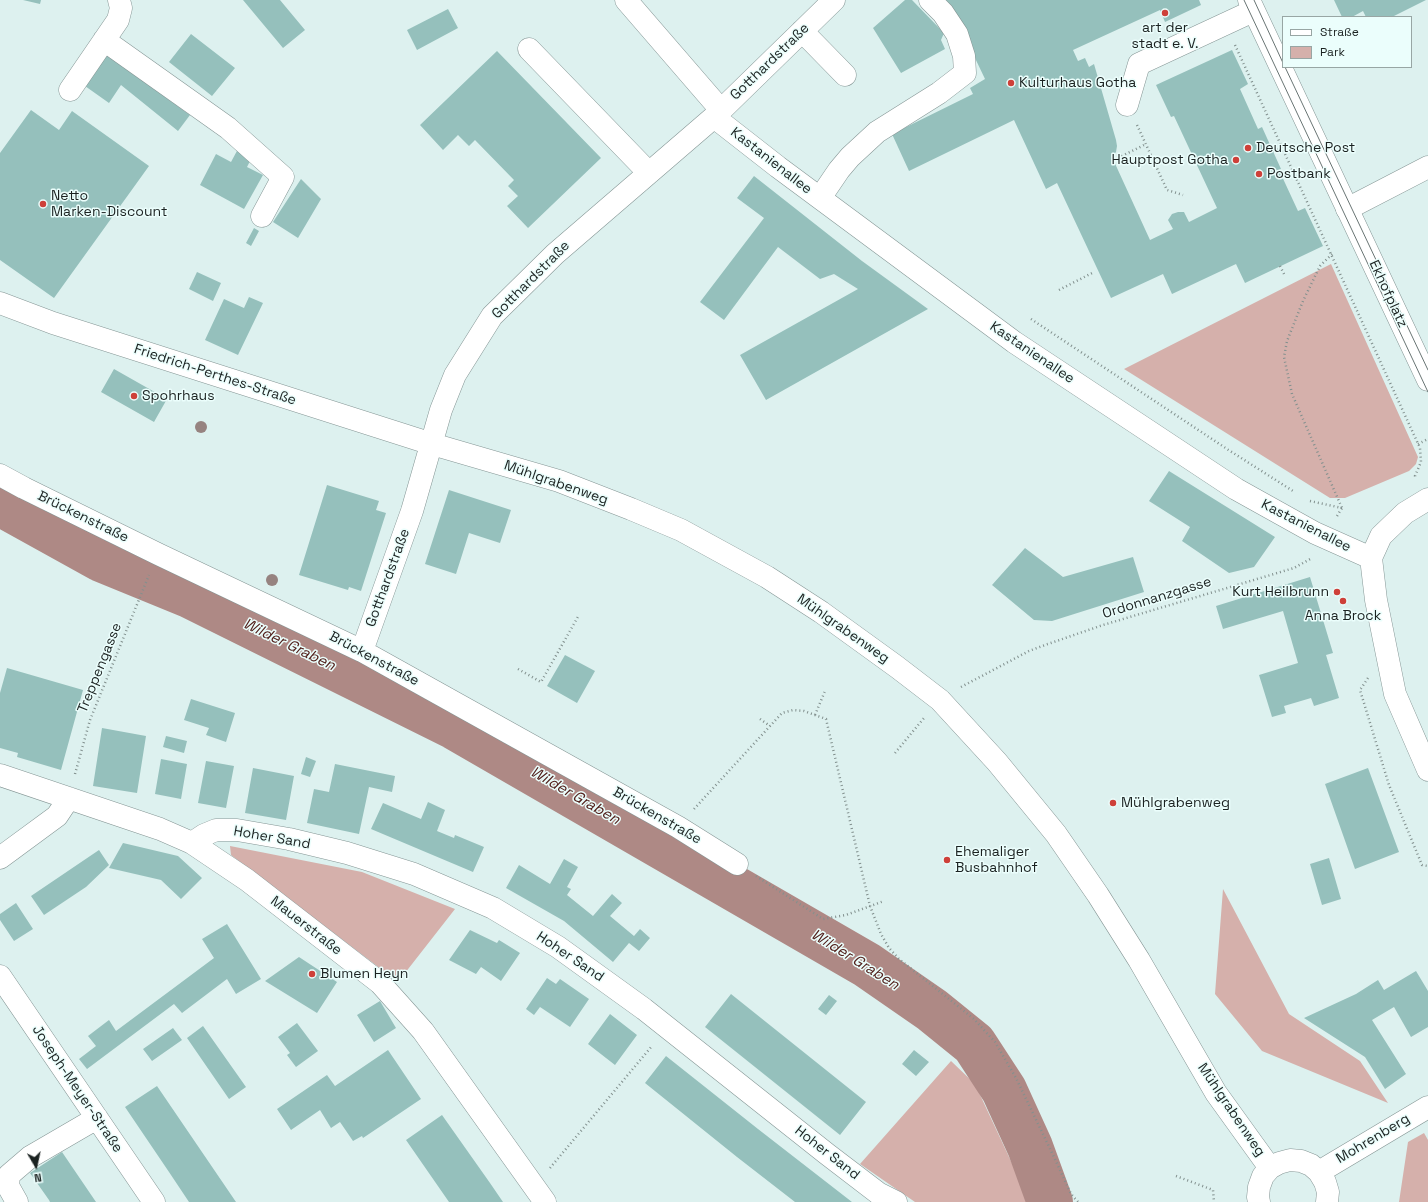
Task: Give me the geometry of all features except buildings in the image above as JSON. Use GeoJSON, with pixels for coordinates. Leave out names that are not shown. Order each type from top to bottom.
{"type":"FeatureCollection","features":[{"type":"Feature","properties":{"kind":"street"},"geometry":{"type":"LineString","coordinates":[[70,90],[118,20],[121,8],[119,0]]}},
{"type":"Feature","properties":{"kind":"street","name":"Kastanienallee"},"geometry":{"type":"LineString","coordinates":[[626,0],[718,113],[778,167],[1014,342],[1236,489],[1325,537],[1371,558]]}},
{"type":"Feature","properties":{"kind":"street","name":"Gotthardstraße"},"geometry":{"type":"LineString","coordinates":[[362,651],[412,511],[441,410],[455,375],[492,316],[555,254],[718,113],[834,0]]}},
{"type":"Feature","properties":{"kind":"street"},"geometry":{"type":"LineString","coordinates":[[820,198],[839,170],[850,157],[877,132],[939,93],[965,73],[964,56],[956,34],[943,13],[930,0]]}},
{"type":"Feature","properties":{"kind":"street"},"geometry":{"type":"LineString","coordinates":[[1127,105],[1139,64],[1225,24],[1251,5]]}},
{"type":"Feature","properties":{"kind":"street","name":"Ekhofplatz"},"geometry":{"type":"LineString","coordinates":[[1251,5],[1428,380]]}},
{"type":"Feature","properties":{"kind":"street"},"geometry":{"type":"LineString","coordinates":[[802,31],[845,75]]}},
{"type":"Feature","properties":{"kind":"street"},"geometry":{"type":"LineString","coordinates":[[104,40],[228,128],[283,177],[262,216]]}},
{"type":"Feature","properties":{"kind":"street"},"geometry":{"type":"LineString","coordinates":[[528,49],[648,173]]}},
{"type":"Feature","properties":{"kind":"street"},"geometry":{"type":"LineString","coordinates":[[1347,209],[1369,199],[1428,167]]}},
{"type":"Feature","properties":{"kind":"street","name":"Friedrich-Perthes-Straße"},"geometry":{"type":"LineString","coordinates":[[0,303],[53,323],[432,444]]}},
{"type":"Feature","properties":{"kind":"street","name":"Mühlgrabenweg"},"geometry":{"type":"LineString","coordinates":[[432,444],[559,480],[631,508],[681,530],[767,577],[821,612],[940,700],[996,762],[1056,834],[1098,895],[1139,960],[1216,1093],[1270,1168]]}},
{"type":"Feature","properties":{"kind":"street","name":"Brückenstraße"},"geometry":{"type":"LineString","coordinates":[[0,475],[165,558],[362,651],[678,827],[737,864]]}},
{"type":"Feature","properties":{"kind":"street"},"geometry":{"type":"LineString","coordinates":[[1428,499],[1405,513],[1381,536],[1371,558],[1376,600],[1395,694],[1428,770]]}},
{"type":"Feature","properties":{"kind":"street","name":"Mauerstraße"},"geometry":{"type":"LineString","coordinates":[[0,775],[71,788],[192,843],[247,880],[380,983],[423,1031],[545,1202]]}},
{"type":"Feature","properties":{"kind":"street"},"geometry":{"type":"LineString","coordinates":[[0,858],[56,816],[71,788]]}},
{"type":"Feature","properties":{"kind":"street","name":"Hoher Sand"},"geometry":{"type":"LineString","coordinates":[[192,843],[204,834],[216,830],[237,830],[289,839],[347,853],[414,874],[493,908],[558,947],[644,1009],[878,1193],[896,1202]]}},
{"type":"Feature","properties":{"kind":"street","name":"Joseph-Meyer-Straße"},"geometry":{"type":"LineString","coordinates":[[0,976],[154,1202]]}},
{"type":"Feature","properties":{"kind":"street","name":"Mohrenberg"},"geometry":{"type":"LineString","coordinates":[[1319,1172],[1428,1107]]}},
{"type":"Feature","properties":{"kind":"street"},"geometry":{"type":"LineString","coordinates":[[17,1202],[8,1186],[9,1175],[30,1157],[97,1118]]}},
{"type":"Feature","properties":{"kind":"street"},"geometry":{"type":"LineString","coordinates":[[1259,1202],[1259,1187],[1263,1176],[1270,1168],[1279,1163],[1290,1160],[1301,1161],[1311,1165],[1319,1172],[1325,1182],[1328,1192],[1327,1202]]}},
{"type":"Feature","properties":{"kind":"path"},"geometry":{"type":"LineString","coordinates":[[1225,24],[1420,448],[1421,462],[1415,476]]}},
{"type":"Feature","properties":{"kind":"path"},"geometry":{"type":"LineString","coordinates":[[1127,105],[1167,190],[1183,195]]}},
{"type":"Feature","properties":{"kind":"path"},"geometry":{"type":"LineString","coordinates":[[1118,158],[1146,144]]}},
{"type":"Feature","properties":{"kind":"path"},"geometry":{"type":"LineString","coordinates":[[1273,151],[1282,147]]}},
{"type":"Feature","properties":{"kind":"path"},"geometry":{"type":"LineString","coordinates":[[1309,501],[1342,508],[1292,394],[1284,357],[1287,341],[1303,300],[1320,266],[1332,254]]}},
{"type":"Feature","properties":{"kind":"path"},"geometry":{"type":"LineString","coordinates":[[1280,266],[1285,276]]}},
{"type":"Feature","properties":{"kind":"path"},"geometry":{"type":"LineString","coordinates":[[1059,290],[1094,272]]}},
{"type":"Feature","properties":{"kind":"path"},"geometry":{"type":"LineString","coordinates":[[1031,320],[1296,493]]}},
{"type":"Feature","properties":{"kind":"path"},"geometry":{"type":"LineString","coordinates":[[1418,444],[1428,439]]}},
{"type":"Feature","properties":{"kind":"path","name":"Ordonnanzgasse"},"geometry":{"type":"LineString","coordinates":[[940,700],[1029,651],[1103,625],[1294,568],[1314,557],[1325,537]]}},
{"type":"Feature","properties":{"kind":"path","name":"Treppengasse"},"geometry":{"type":"LineString","coordinates":[[71,788],[90,720],[152,568]]}},
{"type":"Feature","properties":{"kind":"path"},"geometry":{"type":"LineString","coordinates":[[518,669],[541,682],[579,615]]}},
{"type":"Feature","properties":{"kind":"path"},"geometry":{"type":"LineString","coordinates":[[1388,660],[1366,679],[1360,690],[1389,785],[1422,865],[1428,866]]}},
{"type":"Feature","properties":{"kind":"path"},"geometry":{"type":"LineString","coordinates":[[814,715],[825,691]]}},
{"type":"Feature","properties":{"kind":"path"},"geometry":{"type":"LineString","coordinates":[[894,753],[940,700]]}},
{"type":"Feature","properties":{"kind":"path"},"geometry":{"type":"LineString","coordinates":[[678,827],[782,713],[793,710],[804,711],[826,719],[870,906],[881,934],[889,948],[899,960],[974,1019],[995,1042],[1016,1078],[1071,1194],[1078,1202]]}},
{"type":"Feature","properties":{"kind":"path"},"geometry":{"type":"LineString","coordinates":[[760,719],[770,726]]}},
{"type":"Feature","properties":{"kind":"path"},"geometry":{"type":"LineString","coordinates":[[737,864],[823,919],[846,915],[884,901]]}},
{"type":"Feature","properties":{"kind":"path"},"geometry":{"type":"LineString","coordinates":[[552,1166],[652,1045]]}},
{"type":"Feature","properties":{"kind":"path"},"geometry":{"type":"LineString","coordinates":[[1176,1176],[1213,1190],[1214,1202]]}},
{"type":"Feature","properties":{"kind":"green space"},"geometry":{"type":"Polygon","coordinates":[[[1331,264],[1418,457],[1416,464],[1409,471],[1345,498],[1330,498],[1124,369],[1331,264]]]}},
{"type":"Feature","properties":{"kind":"green space"},"geometry":{"type":"Polygon","coordinates":[[[230,846],[362,872],[455,909],[398,982],[231,855],[230,846]]]}},
{"type":"Feature","properties":{"kind":"green space"},"geometry":{"type":"Polygon","coordinates":[[[1223,889],[1289,1014],[1360,1061],[1388,1103],[1262,1051],[1215,994],[1223,889]]]}},
{"type":"Feature","properties":{"kind":"green space"},"geometry":{"type":"Polygon","coordinates":[[[951,1061],[975,1084],[1030,1202],[915,1202],[860,1164],[951,1061]]]}},
{"type":"Feature","properties":{"kind":"green space"},"geometry":{"type":"Polygon","coordinates":[[[1424,1133],[1428,1140],[1428,1202],[1399,1202],[1408,1142],[1424,1133]]]}},
{"type":"Feature","properties":{"kind":"waterway","name":"Wilder Graben"},"geometry":{"type":"LineString","coordinates":[[0,503],[101,559],[189,595],[455,727],[867,965],[932,1010],[974,1044],[1004,1090],[1030,1147],[1050,1202]]}},
{"type":"Feature","properties":{"kind":"tram line"},"geometry":{"type":"LineString","coordinates":[[1244,0],[1428,392]]}},
{"type":"Feature","properties":{"kind":"tram line"},"geometry":{"type":"LineString","coordinates":[[1254,0],[1282,61]]}},
{"type":"Feature","properties":{"kind":"tram line"},"geometry":{"type":"LineString","coordinates":[[1285,68],[1428,370]]}},
{"type":"Feature","properties":{"kind":"place","name":"art der stadt e. V."},"geometry":{"type":"Point","coordinates":[1165,13]}},
{"type":"Feature","properties":{"kind":"place","name":"Kulturhaus Gotha"},"geometry":{"type":"Point","coordinates":[1011,83]}},
{"type":"Feature","properties":{"kind":"place","name":"Deutsche Post"},"geometry":{"type":"Point","coordinates":[1248,148]}},
{"type":"Feature","properties":{"kind":"place","name":"Hauptpost Gotha"},"geometry":{"type":"Point","coordinates":[1236,160]}},
{"type":"Feature","properties":{"kind":"place","name":"Postbank"},"geometry":{"type":"Point","coordinates":[1259,174]}},
{"type":"Feature","properties":{"kind":"place","name":"Netto Marken-Discount"},"geometry":{"type":"Point","coordinates":[43,204]}},
{"type":"Feature","properties":{"kind":"place","name":"Spohrhaus"},"geometry":{"type":"Point","coordinates":[134,396]}},
{"type":"Feature","properties":{"kind":"place","name":"Kurt Heilbrunn"},"geometry":{"type":"Point","coordinates":[1337,592]}},
{"type":"Feature","properties":{"kind":"place","name":"Anna Brock"},"geometry":{"type":"Point","coordinates":[1343,601]}},
{"type":"Feature","properties":{"kind":"place","name":"Mühlgrabenweg"},"geometry":{"type":"Point","coordinates":[1113,803]}},
{"type":"Feature","properties":{"kind":"place","name":"Ehemaliger Busbahnhof"},"geometry":{"type":"Point","coordinates":[947,860]}},
{"type":"Feature","properties":{"kind":"place","name":"Blumen Heyn"},"geometry":{"type":"Point","coordinates":[312,974]}}]}
